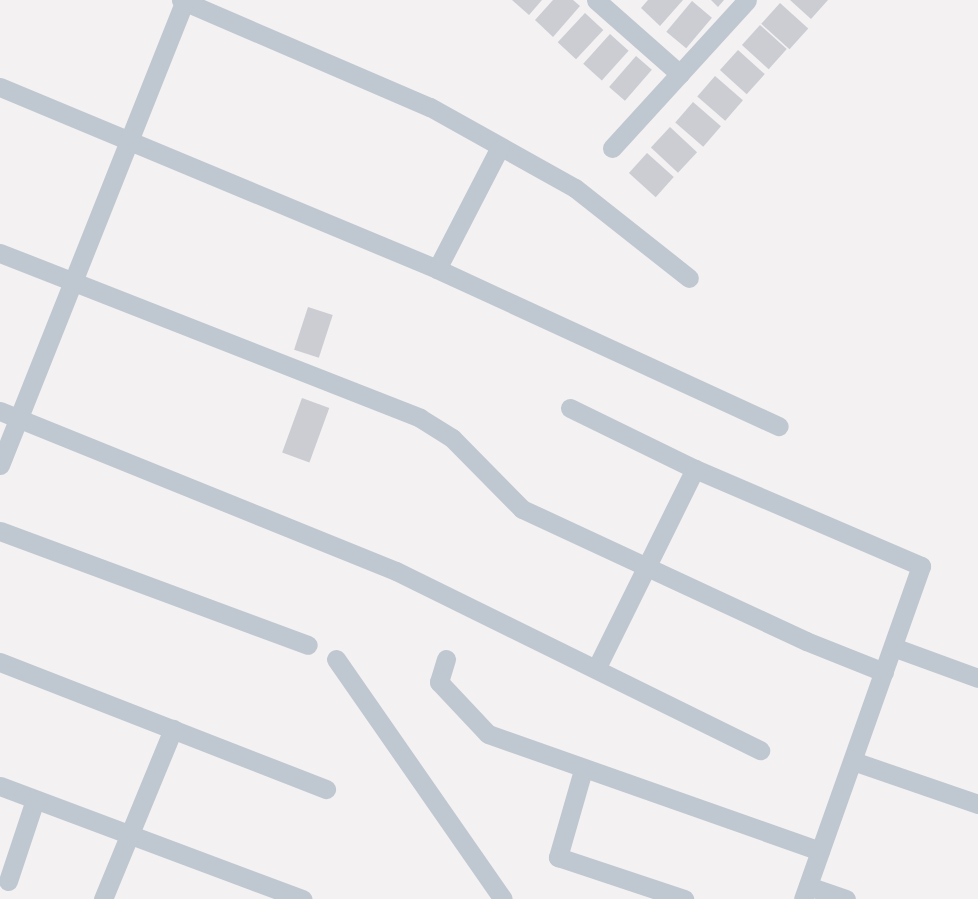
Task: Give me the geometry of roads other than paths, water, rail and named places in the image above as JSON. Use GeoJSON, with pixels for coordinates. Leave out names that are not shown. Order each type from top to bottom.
{"type":"FeatureCollection","features":[{"type":"Feature","properties":{"kind":"street"},"geometry":{"type":"LineString","coordinates":[[596,0],[680,74]]}},
{"type":"Feature","properties":{"kind":"street"},"geometry":{"type":"LineString","coordinates":[[612,148],[746,0]]}},
{"type":"Feature","properties":{"kind":"street"},"geometry":{"type":"LineString","coordinates":[[0,465],[184,1],[430,107],[575,188],[689,278]]}},
{"type":"Feature","properties":{"kind":"street"},"geometry":{"type":"LineString","coordinates":[[0,87],[438,269],[779,426]]}},
{"type":"Feature","properties":{"kind":"street"},"geometry":{"type":"LineString","coordinates":[[438,269],[500,146]]}},
{"type":"Feature","properties":{"kind":"street"},"geometry":{"type":"LineString","coordinates":[[0,253],[420,418],[452,438],[522,509],[806,641],[884,672]]}},
{"type":"Feature","properties":{"kind":"street"},"geometry":{"type":"LineString","coordinates":[[570,408],[695,469],[921,566],[806,893],[846,899]]}},
{"type":"Feature","properties":{"kind":"street"},"geometry":{"type":"LineString","coordinates":[[0,411],[396,571],[597,668],[760,750]]}},
{"type":"Feature","properties":{"kind":"street"},"geometry":{"type":"LineString","coordinates":[[597,668],[644,566],[695,469]]}},
{"type":"Feature","properties":{"kind":"street"},"geometry":{"type":"LineString","coordinates":[[0,531],[308,645]]}},
{"type":"Feature","properties":{"kind":"street"},"geometry":{"type":"LineString","coordinates":[[893,647],[978,678]]}},
{"type":"Feature","properties":{"kind":"street"},"geometry":{"type":"LineString","coordinates":[[336,659],[503,899]]}},
{"type":"Feature","properties":{"kind":"street"},"geometry":{"type":"LineString","coordinates":[[446,659],[439,682],[488,734],[583,770],[820,851]]}},
{"type":"Feature","properties":{"kind":"street"},"geometry":{"type":"LineString","coordinates":[[0,662],[326,789]]}},
{"type":"Feature","properties":{"kind":"street"},"geometry":{"type":"LineString","coordinates":[[103,899],[132,834],[173,729]]}},
{"type":"Feature","properties":{"kind":"street"},"geometry":{"type":"LineString","coordinates":[[853,761],[978,804]]}},
{"type":"Feature","properties":{"kind":"street"},"geometry":{"type":"LineString","coordinates":[[583,770],[558,857],[684,899]]}},
{"type":"Feature","properties":{"kind":"street"},"geometry":{"type":"LineString","coordinates":[[0,786],[303,899]]}},
{"type":"Feature","properties":{"kind":"street"},"geometry":{"type":"LineString","coordinates":[[8,881],[36,800]]}}]}
